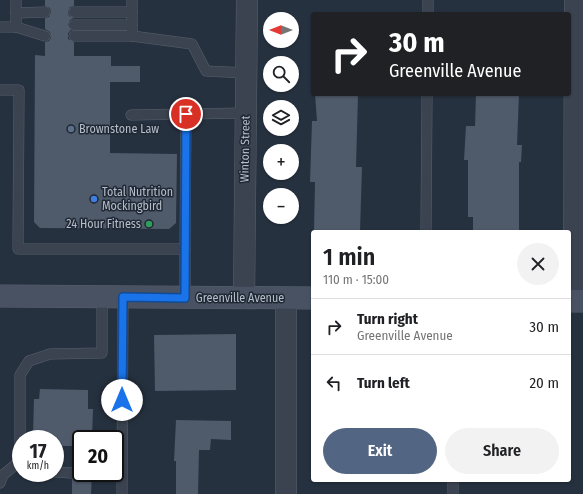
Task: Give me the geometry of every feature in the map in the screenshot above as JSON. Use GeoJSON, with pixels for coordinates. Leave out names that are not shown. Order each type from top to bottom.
{"type":"FeatureCollection","features":[{"type":"Feature","properties":{"kind":"main road","name":"Greenville Avenue"},"geometry":{"type":"LineString","coordinates":[[0,296],[311,298]]}},
{"type":"Feature","properties":{"kind":"street","name":"Winton Street"},"geometry":{"type":"LineString","coordinates":[[244,298],[247,0]]}},
{"type":"Feature","properties":{"kind":"street"},"geometry":{"type":"LineString","coordinates":[[575,301],[576,0]]}},
{"type":"Feature","properties":{"kind":"street"},"geometry":{"type":"LineString","coordinates":[[286,298],[286,494]]}},
{"type":"Feature","properties":{"kind":"lane"},"geometry":{"type":"LineString","coordinates":[[16,0],[16,27]]}},
{"type":"Feature","properties":{"kind":"lane"},"geometry":{"type":"LineString","coordinates":[[132,0],[132,36]]}},
{"type":"Feature","properties":{"kind":"lane"},"geometry":{"type":"LineString","coordinates":[[428,0],[428,12]]}},
{"type":"Feature","properties":{"kind":"lane"},"geometry":{"type":"LineString","coordinates":[[16,13],[45,12]]}},
{"type":"Feature","properties":{"kind":"lane"},"geometry":{"type":"LineString","coordinates":[[74,12],[132,12]]}},
{"type":"Feature","properties":{"kind":"lane"},"geometry":{"type":"LineString","coordinates":[[74,25],[132,25]]}},
{"type":"Feature","properties":{"kind":"lane"},"geometry":{"type":"LineString","coordinates":[[0,27],[16,27],[45,36]]}},
{"type":"Feature","properties":{"kind":"lane"},"geometry":{"type":"LineString","coordinates":[[74,36],[132,36],[192,44],[206,71],[246,73]]}},
{"type":"Feature","properties":{"kind":"lane"},"geometry":{"type":"LineString","coordinates":[[0,90],[19,90],[18,250],[185,249]]}},
{"type":"Feature","properties":{"kind":"lane"},"geometry":{"type":"LineString","coordinates":[[426,230],[427,96]]}},
{"type":"Feature","properties":{"kind":"lane"},"geometry":{"type":"LineString","coordinates":[[131,115],[246,113]]}},
{"type":"Feature","properties":{"kind":"lane"},"geometry":{"type":"LineString","coordinates":[[185,298],[186,114]]}},
{"type":"Feature","properties":{"kind":"lane"},"geometry":{"type":"LineString","coordinates":[[20,430],[20,375],[28,362],[50,354],[102,353],[112,297]]}},
{"type":"Feature","properties":{"kind":"lane"},"geometry":{"type":"LineString","coordinates":[[112,297],[122,494]]}},
{"type":"Feature","properties":{"kind":"lane"},"geometry":{"type":"LineString","coordinates":[[0,483],[3,476],[12,468]]}},
{"type":"Feature","properties":{"kind":"lane"},"geometry":{"type":"LineString","coordinates":[[64,473],[72,473]]}},
{"type":"Feature","properties":{"kind":"lane"},"geometry":{"type":"LineString","coordinates":[[453,482],[453,494]]}},
{"type":"Feature","properties":{"kind":"building"},"geometry":{"type":"Polygon","coordinates":[[[45,0],[74,0],[74,6],[70,7],[68,12],[69,16],[74,18],[70,20],[68,25],[71,30],[68,33],[68,39],[74,42],[74,56],[111,56],[111,66],[140,66],[140,82],[110,82],[110,153],[177,154],[176,223],[169,229],[40,228],[34,222],[35,55],[45,56],[45,42],[49,41],[51,38],[50,32],[45,29],[45,18],[49,17],[51,12],[50,8],[45,6],[45,0]]]}},
{"type":"Feature","properties":{"kind":"building"},"geometry":{"type":"Polygon","coordinates":[[[315,96],[358,96],[356,167],[362,167],[360,230],[314,230],[315,182],[310,182],[312,121],[317,121],[315,96]]]}},
{"type":"Feature","properties":{"kind":"building"},"geometry":{"type":"Polygon","coordinates":[[[476,96],[519,96],[517,145],[522,145],[521,162],[519,162],[519,230],[473,230],[473,217],[468,217],[468,160],[464,160],[466,126],[475,126],[476,96]]]}},
{"type":"Feature","properties":{"kind":"building"},"geometry":{"type":"Polygon","coordinates":[[[236,334],[236,390],[155,391],[154,335],[236,334]]]}},
{"type":"Feature","properties":{"kind":"building"},"geometry":{"type":"Polygon","coordinates":[[[40,389],[88,390],[88,409],[93,409],[92,430],[72,430],[72,446],[64,446],[64,430],[33,430],[34,399],[39,399],[40,389]]]}},
{"type":"Feature","properties":{"kind":"building"},"geometry":{"type":"Polygon","coordinates":[[[176,420],[231,421],[231,440],[211,439],[210,450],[199,450],[198,494],[176,494],[176,461],[174,461],[176,420]]]}},
{"type":"Feature","properties":{"kind":"building"},"geometry":{"type":"Polygon","coordinates":[[[72,482],[92,482],[91,494],[72,494],[72,482]]]}},
{"type":"Feature","properties":{"kind":"place","name":"Brownstone Law"},"geometry":{"type":"Point","coordinates":[71,129]}},
{"type":"Feature","properties":{"kind":"place","name":"Total Nutrition Mockingbird"},"geometry":{"type":"Point","coordinates":[94,199]}},
{"type":"Feature","properties":{"kind":"place","name":"24 Hour Fitness"},"geometry":{"type":"Point","coordinates":[149,224]}},
{"type":"Feature","properties":{"kind":"route"},"geometry":{"type":"LineString","coordinates":[[122,400],[123,297],[185,298],[186,114]]}}]}
